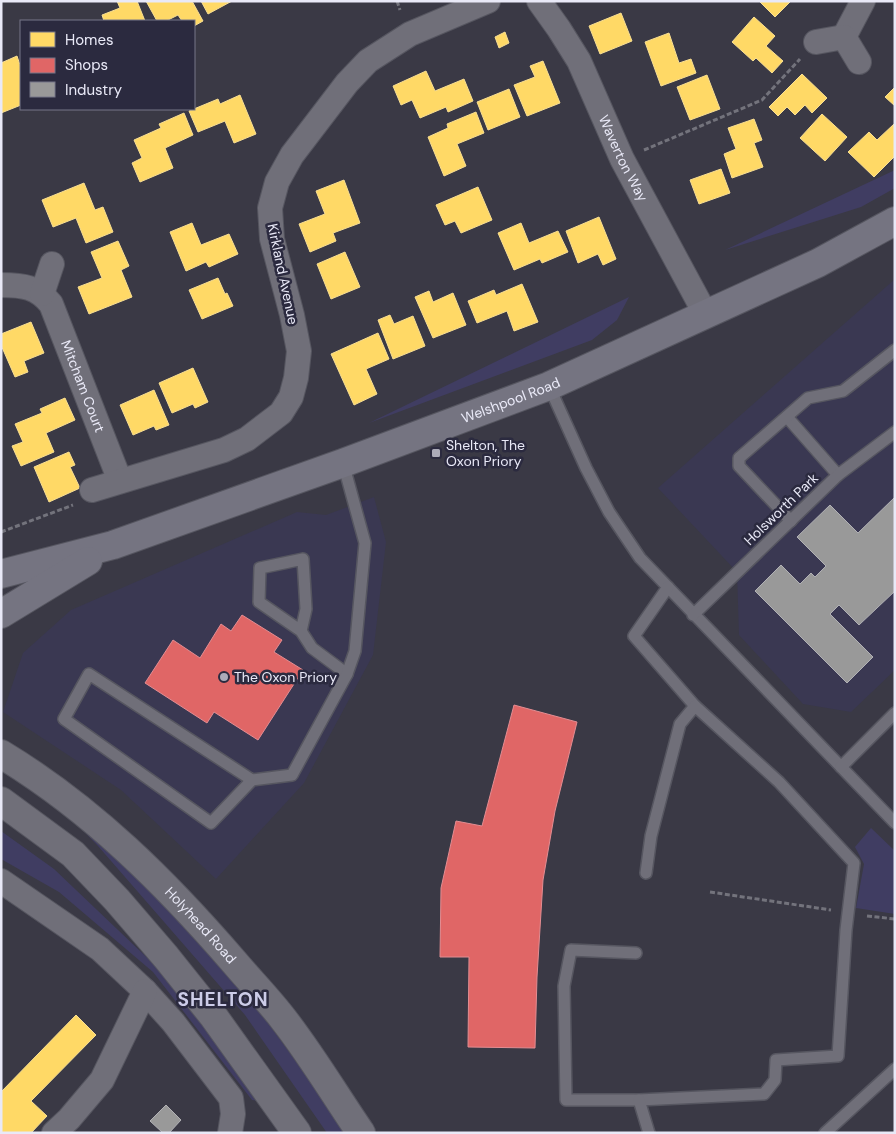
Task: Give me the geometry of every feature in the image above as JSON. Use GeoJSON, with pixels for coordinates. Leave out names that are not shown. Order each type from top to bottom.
{"type":"FeatureCollection","features":[{"type":"Feature","properties":{"kind":"main road","name":"Welshpool Road"},"geometry":{"type":"LineString","coordinates":[[1,574],[113,546],[549,386],[818,263],[895,221]]}},
{"type":"Feature","properties":{"kind":"main road","name":"Welshpool Road"},"geometry":{"type":"LineString","coordinates":[[1,614],[113,546]]}},
{"type":"Feature","properties":{"kind":"main road","name":"Holyhead Road"},"geometry":{"type":"LineString","coordinates":[[1,754],[38,776],[110,834],[149,870],[202,924],[284,1020],[360,1133]]}},
{"type":"Feature","properties":{"kind":"main road"},"geometry":{"type":"LineString","coordinates":[[1,802],[73,854],[117,900],[214,1017],[297,1133]]}},
{"type":"Feature","properties":{"kind":"street","name":"Kirkland Avenue"},"geometry":{"type":"LineString","coordinates":[[92,490],[224,450],[247,439],[282,413],[291,396],[296,378],[299,352],[292,315],[272,239],[270,208],[277,182],[292,155],[347,83],[368,61],[410,34],[488,1]]}},
{"type":"Feature","properties":{"kind":"street","name":"Waverton Way"},"geometry":{"type":"LineString","coordinates":[[538,1],[559,29],[579,61],[622,159],[706,315]]}},
{"type":"Feature","properties":{"kind":"street"},"geometry":{"type":"LineString","coordinates":[[844,37],[863,1]]}},
{"type":"Feature","properties":{"kind":"street"},"geometry":{"type":"LineString","coordinates":[[816,42],[844,37]]}},
{"type":"Feature","properties":{"kind":"street"},"geometry":{"type":"LineString","coordinates":[[844,37],[860,62]]}},
{"type":"Feature","properties":{"kind":"street"},"geometry":{"type":"LineString","coordinates":[[1,285],[31,288],[42,294],[52,264]]}},
{"type":"Feature","properties":{"kind":"street","name":"Mitcham Court"},"geometry":{"type":"LineString","coordinates":[[42,294],[52,304],[120,482]]}},
{"type":"Feature","properties":{"kind":"street"},"geometry":{"type":"LineString","coordinates":[[1,881],[100,949],[145,990],[173,1022],[231,1098],[233,1114],[230,1133]]}},
{"type":"Feature","properties":{"kind":"street"},"geometry":{"type":"LineString","coordinates":[[54,1133],[69,1119],[102,1080],[145,990]]}},
{"type":"Feature","properties":{"kind":"lane"},"geometry":{"type":"LineString","coordinates":[[791,521],[739,466],[739,458],[808,398],[843,391],[895,350]]}},
{"type":"Feature","properties":{"kind":"lane"},"geometry":{"type":"LineString","coordinates":[[549,386],[586,468],[609,512],[640,558],[895,823]]}},
{"type":"Feature","properties":{"kind":"lane"},"geometry":{"type":"LineString","coordinates":[[787,417],[838,475]]}},
{"type":"Feature","properties":{"kind":"lane","name":"Holsworth Park"},"geometry":{"type":"LineString","coordinates":[[693,615],[838,475],[895,432]]}},
{"type":"Feature","properties":{"kind":"lane"},"geometry":{"type":"LineString","coordinates":[[252,780],[88,674],[64,718],[211,823],[252,780],[292,775],[347,674],[355,650],[365,543],[343,463]]}},
{"type":"Feature","properties":{"kind":"lane"},"geometry":{"type":"LineString","coordinates":[[301,631],[306,610],[303,559],[260,568],[259,602],[301,631],[312,648],[347,674]]}},
{"type":"Feature","properties":{"kind":"lane"},"geometry":{"type":"LineString","coordinates":[[636,953],[571,950],[564,986],[566,1100],[639,1100],[764,1094],[775,1080],[776,1060],[838,1056],[841,984],[854,863],[779,782],[695,706],[634,636],[668,587]]}},
{"type":"Feature","properties":{"kind":"lane"},"geometry":{"type":"LineString","coordinates":[[646,873],[651,836],[680,724],[695,706]]}},
{"type":"Feature","properties":{"kind":"lane"},"geometry":{"type":"LineString","coordinates":[[841,767],[895,713]]}},
{"type":"Feature","properties":{"kind":"lane"},"geometry":{"type":"LineString","coordinates":[[826,1133],[895,1069]]}},
{"type":"Feature","properties":{"kind":"lane"},"geometry":{"type":"LineString","coordinates":[[639,1100],[649,1133]]}},
{"type":"Feature","properties":{"kind":"path"},"geometry":{"type":"LineString","coordinates":[[622,159],[762,100],[816,42]]}},
{"type":"Feature","properties":{"kind":"path"},"geometry":{"type":"LineString","coordinates":[[1,532],[79,502],[92,490]]}},
{"type":"Feature","properties":{"kind":"path"},"geometry":{"type":"LineString","coordinates":[[710,892],[895,920]]}},
{"type":"Feature","properties":{"kind":"shaded area"},"geometry":{"type":"Polygon","coordinates":[[[895,170],[895,188],[861,207],[725,250],[895,170]]]}},
{"type":"Feature","properties":{"kind":"shaded area"},"geometry":{"type":"Polygon","coordinates":[[[895,279],[895,670],[851,712],[803,704],[739,635],[737,572],[658,488],[895,279]]]}},
{"type":"Feature","properties":{"kind":"shaded area"},"geometry":{"type":"Polygon","coordinates":[[[629,297],[617,320],[592,340],[369,423],[629,297]]]}},
{"type":"Feature","properties":{"kind":"shaded area"},"geometry":{"type":"Polygon","coordinates":[[[374,497],[386,542],[373,655],[304,783],[216,879],[121,790],[3,712],[23,653],[71,610],[297,512],[326,515],[374,497]]]}},
{"type":"Feature","properties":{"kind":"shaded area"},"geometry":{"type":"Polygon","coordinates":[[[67,814],[124,858],[244,990],[348,1133],[327,1133],[245,1015],[98,846],[67,814]]]}},
{"type":"Feature","properties":{"kind":"shaded area"},"geometry":{"type":"Polygon","coordinates":[[[871,828],[895,851],[895,914],[856,908],[864,864],[855,847],[871,828]]]}},
{"type":"Feature","properties":{"kind":"shaded area"},"geometry":{"type":"Polygon","coordinates":[[[1,831],[54,869],[160,970],[268,1102],[252,1100],[153,972],[59,892],[1,859],[1,831]]]}},
{"type":"Feature","properties":{"kind":"building: Homes"},"geometry":{"type":"Polygon","coordinates":[[[117,1],[137,1],[145,20],[104,20],[102,15],[120,8],[117,1]]]}},
{"type":"Feature","properties":{"kind":"building: Homes"},"geometry":{"type":"Polygon","coordinates":[[[146,1],[192,1],[203,21],[195,25],[195,20],[181,20],[178,15],[168,20],[156,20],[146,1]]]}},
{"type":"Feature","properties":{"kind":"building: Homes"},"geometry":{"type":"Polygon","coordinates":[[[201,1],[232,1],[208,14],[201,1]]]}},
{"type":"Feature","properties":{"kind":"building: Homes"},"geometry":{"type":"Polygon","coordinates":[[[759,1],[791,1],[775,17],[759,1]]]}},
{"type":"Feature","properties":{"kind":"building: Homes"},"geometry":{"type":"Polygon","coordinates":[[[621,13],[632,41],[600,54],[589,26],[621,13]]]}},
{"type":"Feature","properties":{"kind":"building: Homes"},"geometry":{"type":"Polygon","coordinates":[[[754,17],[775,36],[766,46],[783,61],[772,73],[756,58],[753,61],[732,42],[754,17]]]}},
{"type":"Feature","properties":{"kind":"building: Homes"},"geometry":{"type":"Polygon","coordinates":[[[505,32],[509,43],[499,48],[495,37],[505,32]]]}},
{"type":"Feature","properties":{"kind":"building: Homes"},"geometry":{"type":"Polygon","coordinates":[[[669,33],[679,63],[691,59],[696,73],[661,86],[645,42],[669,33]]]}},
{"type":"Feature","properties":{"kind":"building: Homes"},"geometry":{"type":"Polygon","coordinates":[[[17,56],[20,65],[20,105],[1,113],[1,63],[17,56]]]}},
{"type":"Feature","properties":{"kind":"building: Homes"},"geometry":{"type":"Polygon","coordinates":[[[543,61],[560,103],[527,116],[514,85],[535,77],[530,66],[543,61]]]}},
{"type":"Feature","properties":{"kind":"building: Homes"},"geometry":{"type":"Polygon","coordinates":[[[426,71],[435,91],[464,79],[473,101],[448,112],[446,107],[420,118],[412,100],[401,105],[393,86],[426,71]]]}},
{"type":"Feature","properties":{"kind":"building: Homes"},"geometry":{"type":"Polygon","coordinates":[[[802,74],[827,98],[812,113],[805,105],[795,115],[787,107],[778,116],[769,107],[802,74]]]}},
{"type":"Feature","properties":{"kind":"building: Homes"},"geometry":{"type":"Polygon","coordinates":[[[707,75],[720,109],[690,120],[677,87],[707,75]]]}},
{"type":"Feature","properties":{"kind":"building: Homes"},"geometry":{"type":"Polygon","coordinates":[[[895,87],[895,106],[885,97],[895,87]]]}},
{"type":"Feature","properties":{"kind":"building: Homes"},"geometry":{"type":"Polygon","coordinates":[[[509,89],[520,117],[488,130],[477,102],[509,89]]]}},
{"type":"Feature","properties":{"kind":"building: Homes"},"geometry":{"type":"Polygon","coordinates":[[[240,95],[256,134],[234,143],[225,121],[198,132],[189,111],[218,99],[220,104],[240,95]]]}},
{"type":"Feature","properties":{"kind":"building: Homes"},"geometry":{"type":"Polygon","coordinates":[[[476,112],[484,133],[457,144],[466,166],[444,176],[428,137],[448,128],[447,124],[476,112]]]}},
{"type":"Feature","properties":{"kind":"building: Homes"},"geometry":{"type":"Polygon","coordinates":[[[184,113],[193,135],[165,148],[173,168],[140,182],[132,163],[142,158],[134,140],[161,128],[159,124],[184,113]]]}},
{"type":"Feature","properties":{"kind":"building: Homes"},"geometry":{"type":"Polygon","coordinates":[[[822,114],[847,137],[825,161],[800,138],[822,114]]]}},
{"type":"Feature","properties":{"kind":"building: Homes"},"geometry":{"type":"Polygon","coordinates":[[[754,119],[762,140],[754,143],[763,167],[732,178],[724,154],[736,149],[728,128],[754,119]]]}},
{"type":"Feature","properties":{"kind":"building: Homes"},"geometry":{"type":"Polygon","coordinates":[[[894,124],[895,156],[874,177],[848,152],[869,132],[877,140],[894,124]]]}},
{"type":"Feature","properties":{"kind":"building: Homes"},"geometry":{"type":"Polygon","coordinates":[[[721,169],[730,193],[699,204],[690,180],[721,169]]]}},
{"type":"Feature","properties":{"kind":"building: Homes"},"geometry":{"type":"Polygon","coordinates":[[[344,180],[360,223],[333,233],[336,241],[310,252],[299,224],[325,214],[316,191],[344,180]]]}},
{"type":"Feature","properties":{"kind":"building: Homes"},"geometry":{"type":"Polygon","coordinates":[[[84,183],[95,210],[103,207],[113,232],[86,243],[76,218],[53,227],[42,200],[84,183]]]}},
{"type":"Feature","properties":{"kind":"building: Homes"},"geometry":{"type":"Polygon","coordinates":[[[478,187],[492,220],[461,233],[455,221],[445,225],[436,205],[478,187]]]}},
{"type":"Feature","properties":{"kind":"building: Homes"},"geometry":{"type":"Polygon","coordinates":[[[599,217],[616,259],[603,265],[598,254],[578,263],[566,231],[599,217]]]}},
{"type":"Feature","properties":{"kind":"building: Homes"},"geometry":{"type":"Polygon","coordinates":[[[192,223],[201,245],[229,234],[238,254],[209,267],[206,262],[186,271],[170,232],[192,223]]]}},
{"type":"Feature","properties":{"kind":"building: Homes"},"geometry":{"type":"Polygon","coordinates":[[[521,223],[529,243],[558,231],[568,252],[542,263],[540,259],[514,270],[498,233],[521,223]]]}},
{"type":"Feature","properties":{"kind":"building: Homes"},"geometry":{"type":"Polygon","coordinates":[[[118,241],[129,266],[121,270],[132,297],[89,314],[78,287],[102,278],[91,252],[118,241]]]}},
{"type":"Feature","properties":{"kind":"building: Homes"},"geometry":{"type":"Polygon","coordinates":[[[345,252],[360,287],[331,299],[317,264],[345,252]]]}},
{"type":"Feature","properties":{"kind":"building: Homes"},"geometry":{"type":"Polygon","coordinates":[[[218,278],[233,306],[202,319],[189,290],[218,278]]]}},
{"type":"Feature","properties":{"kind":"building: Homes"},"geometry":{"type":"Polygon","coordinates":[[[522,284],[538,322],[514,331],[507,311],[477,323],[468,301],[494,290],[496,295],[522,284]]]}},
{"type":"Feature","properties":{"kind":"building: Homes"},"geometry":{"type":"Polygon","coordinates":[[[429,291],[433,302],[453,293],[466,325],[433,338],[415,297],[429,291]]]}},
{"type":"Feature","properties":{"kind":"building: Homes"},"geometry":{"type":"Polygon","coordinates":[[[390,315],[394,324],[413,316],[425,346],[393,359],[378,320],[390,315]]]}},
{"type":"Feature","properties":{"kind":"building: Homes"},"geometry":{"type":"Polygon","coordinates":[[[31,322],[44,353],[24,361],[28,372],[15,377],[1,345],[1,334],[31,322]]]}},
{"type":"Feature","properties":{"kind":"building: Homes"},"geometry":{"type":"Polygon","coordinates":[[[378,333],[389,359],[366,369],[377,394],[354,405],[331,354],[378,333]]]}},
{"type":"Feature","properties":{"kind":"building: Homes"},"geometry":{"type":"Polygon","coordinates":[[[193,368],[208,402],[195,408],[193,404],[172,413],[159,383],[193,368]]]}},
{"type":"Feature","properties":{"kind":"building: Homes"},"geometry":{"type":"Polygon","coordinates":[[[154,390],[169,425],[156,430],[154,426],[133,435],[120,405],[154,390]]]}},
{"type":"Feature","properties":{"kind":"building: Homes"},"geometry":{"type":"Polygon","coordinates":[[[65,398],[75,420],[46,433],[54,452],[21,466],[12,446],[23,442],[15,424],[42,413],[40,409],[65,398]]]}},
{"type":"Feature","properties":{"kind":"building: Homes"},"geometry":{"type":"Polygon","coordinates":[[[69,452],[75,465],[70,467],[80,488],[49,502],[34,467],[69,452]]]}},
{"type":"Feature","properties":{"kind":"building: Homes"},"geometry":{"type":"Polygon","coordinates":[[[76,1015],[96,1035],[31,1101],[47,1116],[31,1133],[1,1133],[1,1092],[76,1015]]]}},
{"type":"Feature","properties":{"kind":"building: Shops","name":"The Oxon Priory"},"geometry":{"type":"Polygon","coordinates":[[[242,615],[282,640],[274,652],[303,670],[258,740],[214,712],[207,723],[145,683],[173,640],[200,658],[221,624],[231,631],[242,615]]]}},
{"type":"Feature","properties":{"kind":"building: Shops"},"geometry":{"type":"Polygon","coordinates":[[[514,705],[577,722],[555,811],[543,880],[535,1048],[468,1047],[469,957],[440,957],[441,888],[456,821],[482,826],[514,705]]]}},
{"type":"Feature","properties":{"kind":"building: Industry"},"geometry":{"type":"Polygon","coordinates":[[[895,497],[895,591],[859,625],[839,605],[830,614],[873,657],[847,683],[755,591],[781,565],[800,584],[811,573],[815,577],[826,566],[797,537],[830,505],[858,533],[895,497]]]}},
{"type":"Feature","properties":{"kind":"building: Industry"},"geometry":{"type":"Polygon","coordinates":[[[166,1105],[181,1120],[169,1133],[163,1133],[150,1121],[166,1105]]]}},
{"type":"Feature","properties":{"kind":"place","name":"Shelton, The Oxon Priory"},"geometry":{"type":"Point","coordinates":[436,453]}},
{"type":"Feature","properties":{"kind":"place","name":"The Oxon Priory"},"geometry":{"type":"Point","coordinates":[224,677]}},
{"type":"Feature","properties":{"kind":"district","name":"SHELTON"},"geometry":{"type":"Point","coordinates":[223,999]}}]}
